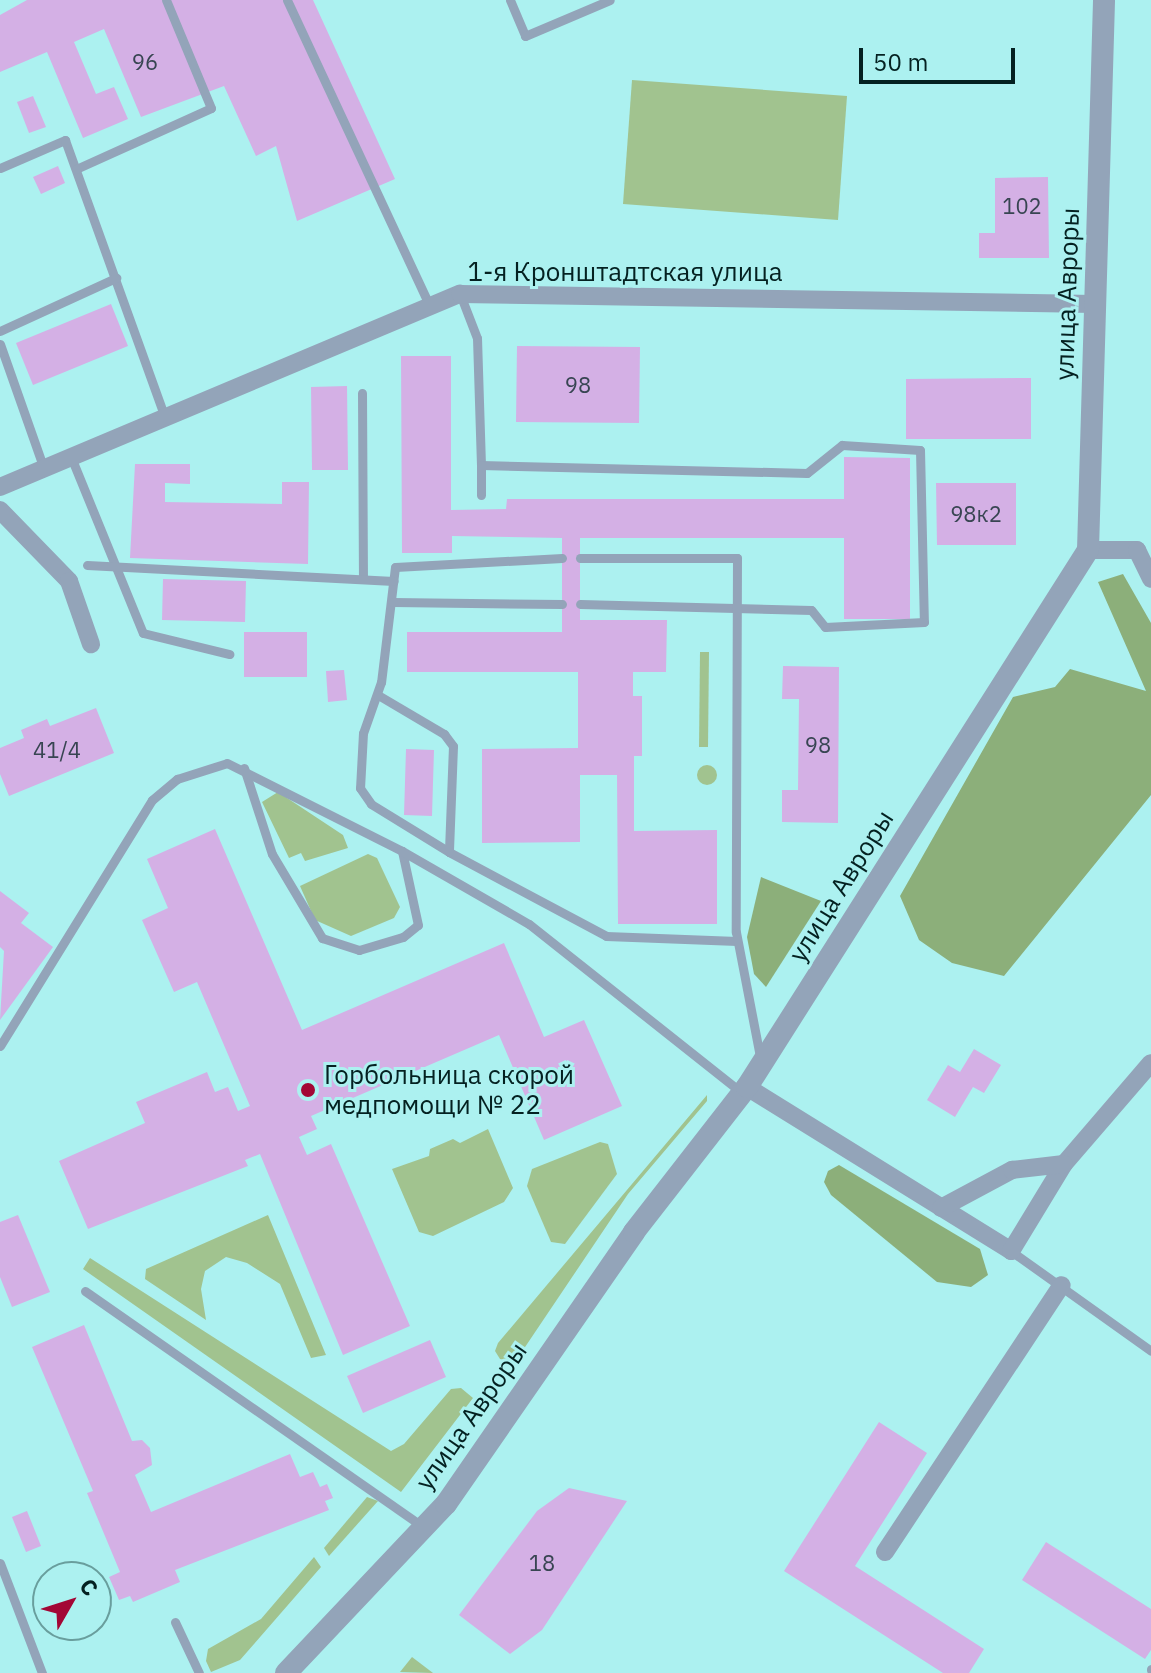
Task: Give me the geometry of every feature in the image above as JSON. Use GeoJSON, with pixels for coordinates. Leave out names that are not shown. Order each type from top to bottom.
{"type":"FeatureCollection","features":[{"type":"Feature","properties":{"kind":"street","name":"улица Авроры"},"geometry":{"type":"LineString","coordinates":[[286,1673],[446,1504],[634,1232],[745,1090],[1088,550],[1104,0]]}},
{"type":"Feature","properties":{"kind":"street","name":"1-я Кронштадтская улица"},"geometry":{"type":"LineString","coordinates":[[0,487],[460,294],[1095,304]]}},
{"type":"Feature","properties":{"kind":"street"},"geometry":{"type":"LineString","coordinates":[[0,510],[69,581],[91,644]]}},
{"type":"Feature","properties":{"kind":"street"},"geometry":{"type":"LineString","coordinates":[[1088,550],[1137,550],[1151,579]]}},
{"type":"Feature","properties":{"kind":"street"},"geometry":{"type":"LineString","coordinates":[[745,1090],[1011,1251],[1064,1164],[1151,1063]]}},
{"type":"Feature","properties":{"kind":"street"},"geometry":{"type":"LineString","coordinates":[[941,1208],[1012,1170],[1064,1164]]}},
{"type":"Feature","properties":{"kind":"street"},"geometry":{"type":"LineString","coordinates":[[885,1552],[1062,1285]]}},
{"type":"Feature","properties":{"kind":"lane"},"geometry":{"type":"LineString","coordinates":[[76,169],[211,108],[166,0]]}},
{"type":"Feature","properties":{"kind":"lane"},"geometry":{"type":"LineString","coordinates":[[287,0],[430,307]]}},
{"type":"Feature","properties":{"kind":"lane"},"geometry":{"type":"LineString","coordinates":[[510,0],[525,36],[610,0]]}},
{"type":"Feature","properties":{"kind":"lane"},"geometry":{"type":"LineString","coordinates":[[0,168],[65,140],[165,418]]}},
{"type":"Feature","properties":{"kind":"lane"},"geometry":{"type":"LineString","coordinates":[[0,331],[116,278]]}},
{"type":"Feature","properties":{"kind":"lane"},"geometry":{"type":"LineString","coordinates":[[460,294],[477,338],[481,495]]}},
{"type":"Feature","properties":{"kind":"lane"},"geometry":{"type":"LineString","coordinates":[[0,344],[44,469]]}},
{"type":"Feature","properties":{"kind":"lane"},"geometry":{"type":"LineString","coordinates":[[362,393],[363,579]]}},
{"type":"Feature","properties":{"kind":"lane"},"geometry":{"type":"LineString","coordinates":[[481,465],[807,473],[842,445],[920,450],[924,622],[825,627],[811,610],[580,604]]}},
{"type":"Feature","properties":{"kind":"lane"},"geometry":{"type":"LineString","coordinates":[[71,457],[119,567],[143,633],[229,654]]}},
{"type":"Feature","properties":{"kind":"lane"},"geometry":{"type":"LineString","coordinates":[[562,558],[395,567],[393,602],[378,695],[363,733],[360,788],[371,804],[449,852],[606,936],[737,941]]}},
{"type":"Feature","properties":{"kind":"lane"},"geometry":{"type":"LineString","coordinates":[[580,558],[737,558],[737,941],[761,1064]]}},
{"type":"Feature","properties":{"kind":"lane"},"geometry":{"type":"LineString","coordinates":[[87,565],[394,581]]}},
{"type":"Feature","properties":{"kind":"lane"},"geometry":{"type":"LineString","coordinates":[[393,602],[562,604]]}},
{"type":"Feature","properties":{"kind":"lane"},"geometry":{"type":"LineString","coordinates":[[378,695],[444,734],[453,746],[449,852]]}},
{"type":"Feature","properties":{"kind":"lane"},"geometry":{"type":"LineString","coordinates":[[0,1046],[152,800],[204,767],[227,763],[244,768],[402,851],[529,924],[745,1090]]}},
{"type":"Feature","properties":{"kind":"lane"},"geometry":{"type":"LineString","coordinates":[[244,768],[272,854],[322,938],[359,950],[403,937],[418,925],[402,851]]}},
{"type":"Feature","properties":{"kind":"lane"},"geometry":{"type":"LineString","coordinates":[[1011,1251],[1151,1351]]}},
{"type":"Feature","properties":{"kind":"lane"},"geometry":{"type":"LineString","coordinates":[[85,1291],[425,1527]]}},
{"type":"Feature","properties":{"kind":"lane"},"geometry":{"type":"LineString","coordinates":[[0,1563],[42,1673]]}},
{"type":"Feature","properties":{"kind":"lane"},"geometry":{"type":"LineString","coordinates":[[175,1622],[199,1673]]}},
{"type":"Feature","properties":{"kind":"green space"},"geometry":{"type":"Polygon","coordinates":[[[632,80],[847,96],[838,220],[623,204],[632,80]]]}},
{"type":"Feature","properties":{"kind":"green space"},"geometry":{"type":"Polygon","coordinates":[[[1123,574],[1151,623],[1151,795],[1004,976],[952,963],[919,940],[900,896],[1013,697],[1055,687],[1070,669],[1146,691],[1098,582],[1123,574]]]}},
{"type":"Feature","properties":{"kind":"green space"},"geometry":{"type":"Polygon","coordinates":[[[700,652],[709,652],[708,747],[699,747],[700,652]]]}},
{"type":"Feature","properties":{"kind":"green space"},"geometry":{"type":"Polygon","coordinates":[[[703,765],[711,765],[717,775],[711,785],[703,785],[697,779],[697,771],[703,765]]]}},
{"type":"Feature","properties":{"kind":"green space"},"geometry":{"type":"Polygon","coordinates":[[[278,792],[343,835],[348,848],[305,861],[301,853],[289,858],[262,802],[278,792]]]}},
{"type":"Feature","properties":{"kind":"green space"},"geometry":{"type":"Polygon","coordinates":[[[368,854],[377,858],[400,907],[394,918],[351,936],[315,920],[300,886],[368,854]]]}},
{"type":"Feature","properties":{"kind":"green space"},"geometry":{"type":"Polygon","coordinates":[[[761,877],[821,901],[766,987],[754,974],[747,937],[761,877]]]}},
{"type":"Feature","properties":{"kind":"green space"},"geometry":{"type":"Polygon","coordinates":[[[707,1095],[707,1101],[628,1194],[515,1362],[500,1359],[495,1351],[498,1343],[707,1095]]]}},
{"type":"Feature","properties":{"kind":"green space"},"geometry":{"type":"Polygon","coordinates":[[[488,1129],[513,1188],[504,1202],[433,1236],[419,1232],[392,1169],[429,1156],[430,1149],[453,1139],[460,1143],[488,1129]]]}},
{"type":"Feature","properties":{"kind":"green space"},"geometry":{"type":"Polygon","coordinates":[[[600,1142],[608,1144],[617,1174],[565,1244],[551,1242],[527,1186],[532,1169],[600,1142]]]}},
{"type":"Feature","properties":{"kind":"green space"},"geometry":{"type":"Polygon","coordinates":[[[839,1165],[980,1249],[988,1275],[971,1287],[937,1282],[831,1195],[824,1182],[828,1171],[839,1165]]]}},
{"type":"Feature","properties":{"kind":"green space"},"geometry":{"type":"Polygon","coordinates":[[[268,1215],[326,1355],[311,1358],[280,1284],[247,1263],[226,1257],[205,1271],[201,1289],[206,1320],[145,1279],[146,1269],[268,1215]]]}},
{"type":"Feature","properties":{"kind":"green space"},"geometry":{"type":"Polygon","coordinates":[[[90,1258],[391,1451],[404,1444],[451,1389],[461,1388],[473,1398],[401,1492],[83,1269],[90,1258]]]}},
{"type":"Feature","properties":{"kind":"green space"},"geometry":{"type":"Polygon","coordinates":[[[367,1497],[378,1501],[329,1556],[324,1548],[367,1497]]]}},
{"type":"Feature","properties":{"kind":"green space"},"geometry":{"type":"Polygon","coordinates":[[[314,1557],[321,1567],[240,1660],[211,1672],[206,1661],[208,1649],[261,1619],[314,1557]]]}},
{"type":"Feature","properties":{"kind":"green space"},"geometry":{"type":"Polygon","coordinates":[[[412,1657],[433,1673],[400,1672],[412,1657]]]}},
{"type":"Feature","properties":{"kind":"building"},"geometry":{"type":"Polygon","coordinates":[[[27,0],[313,0],[395,179],[297,221],[276,146],[256,156],[224,86],[141,117],[104,29],[74,42],[96,94],[114,87],[128,119],[83,138],[47,52],[0,72],[0,15],[27,0]]]}},
{"type":"Feature","properties":{"kind":"building"},"geometry":{"type":"Polygon","coordinates":[[[33,96],[46,127],[29,133],[17,102],[33,96]]]}},
{"type":"Feature","properties":{"kind":"building"},"geometry":{"type":"Polygon","coordinates":[[[58,166],[65,183],[41,194],[33,177],[58,166]]]}},
{"type":"Feature","properties":{"kind":"building"},"geometry":{"type":"Polygon","coordinates":[[[1048,177],[1049,258],[979,258],[979,233],[995,233],[995,178],[1048,177]]]}},
{"type":"Feature","properties":{"kind":"building"},"geometry":{"type":"Polygon","coordinates":[[[111,304],[128,346],[33,385],[16,343],[111,304]]]}},
{"type":"Feature","properties":{"kind":"building"},"geometry":{"type":"Polygon","coordinates":[[[517,346],[640,347],[639,423],[516,422],[517,346]]]}},
{"type":"Feature","properties":{"kind":"building"},"geometry":{"type":"Polygon","coordinates":[[[401,356],[451,356],[451,510],[506,509],[507,499],[844,499],[844,457],[910,458],[910,619],[844,619],[844,538],[580,538],[580,620],[667,620],[666,672],[633,672],[633,696],[642,696],[642,756],[634,756],[634,831],[717,830],[717,924],[618,924],[617,775],[580,775],[580,842],[482,843],[482,749],[578,748],[578,672],[407,672],[407,632],[562,632],[562,538],[452,536],[452,553],[402,553],[401,356]]]}},
{"type":"Feature","properties":{"kind":"building"},"geometry":{"type":"Polygon","coordinates":[[[1031,378],[1031,439],[906,439],[906,379],[1031,378]]]}},
{"type":"Feature","properties":{"kind":"building"},"geometry":{"type":"Polygon","coordinates":[[[347,386],[348,470],[312,470],[311,387],[347,386]]]}},
{"type":"Feature","properties":{"kind":"building"},"geometry":{"type":"Polygon","coordinates":[[[135,464],[190,464],[190,484],[165,483],[165,502],[282,504],[282,482],[309,482],[308,564],[130,558],[135,464]]]}},
{"type":"Feature","properties":{"kind":"building"},"geometry":{"type":"Polygon","coordinates":[[[936,483],[1016,483],[1016,545],[937,545],[936,483]]]}},
{"type":"Feature","properties":{"kind":"building"},"geometry":{"type":"Polygon","coordinates":[[[163,579],[246,581],[245,622],[162,620],[163,579]]]}},
{"type":"Feature","properties":{"kind":"building"},"geometry":{"type":"Polygon","coordinates":[[[244,632],[307,632],[307,677],[244,677],[244,632]]]}},
{"type":"Feature","properties":{"kind":"building"},"geometry":{"type":"Polygon","coordinates":[[[783,666],[839,667],[838,823],[782,822],[782,790],[798,790],[799,699],[782,699],[783,666]]]}},
{"type":"Feature","properties":{"kind":"building"},"geometry":{"type":"Polygon","coordinates":[[[344,670],[347,700],[328,702],[326,671],[344,670]]]}},
{"type":"Feature","properties":{"kind":"building"},"geometry":{"type":"Polygon","coordinates":[[[96,708],[114,753],[9,796],[0,774],[0,748],[24,738],[21,730],[47,719],[50,726],[96,708]]]}},
{"type":"Feature","properties":{"kind":"building"},"geometry":{"type":"Polygon","coordinates":[[[406,749],[434,750],[432,816],[404,815],[406,749]]]}},
{"type":"Feature","properties":{"kind":"building","name":"Горбольница скорой медпомощи № 22"},"geometry":{"type":"Polygon","coordinates":[[[215,829],[302,1030],[504,943],[544,1037],[584,1020],[622,1106],[544,1140],[499,1035],[311,1116],[317,1129],[299,1137],[307,1155],[331,1144],[410,1326],[343,1355],[260,1154],[245,1160],[248,1166],[88,1229],[59,1161],[145,1123],[136,1102],[207,1072],[215,1092],[228,1087],[238,1111],[250,1106],[197,982],[174,992],[142,920],[168,908],[147,859],[215,829]]]}},
{"type":"Feature","properties":{"kind":"building"},"geometry":{"type":"Polygon","coordinates":[[[0,891],[29,913],[21,923],[53,947],[0,1020],[4,951],[0,947],[0,891]]]}},
{"type":"Feature","properties":{"kind":"building"},"geometry":{"type":"Polygon","coordinates":[[[974,1049],[1001,1065],[984,1093],[973,1087],[955,1117],[927,1100],[948,1065],[960,1072],[974,1049]]]}},
{"type":"Feature","properties":{"kind":"building"},"geometry":{"type":"Polygon","coordinates":[[[18,1215],[50,1292],[12,1307],[0,1277],[0,1222],[18,1215]]]}},
{"type":"Feature","properties":{"kind":"building"},"geometry":{"type":"Polygon","coordinates":[[[84,1325],[132,1441],[142,1440],[150,1448],[152,1465],[135,1475],[151,1512],[290,1454],[300,1477],[313,1472],[320,1487],[327,1484],[333,1498],[325,1501],[329,1510],[175,1570],[180,1582],[133,1602],[130,1596],[119,1600],[112,1576],[120,1572],[87,1493],[93,1491],[32,1347],[84,1325]]]}},
{"type":"Feature","properties":{"kind":"building"},"geometry":{"type":"Polygon","coordinates":[[[430,1340],[446,1377],[363,1413],[347,1376],[430,1340]]]}},
{"type":"Feature","properties":{"kind":"building"},"geometry":{"type":"Polygon","coordinates":[[[879,1422],[927,1453],[855,1566],[984,1649],[969,1673],[943,1673],[784,1571],[879,1422]]]}},
{"type":"Feature","properties":{"kind":"building"},"geometry":{"type":"Polygon","coordinates":[[[569,1488],[627,1501],[542,1630],[510,1654],[459,1615],[537,1511],[569,1488]]]}},
{"type":"Feature","properties":{"kind":"building"},"geometry":{"type":"Polygon","coordinates":[[[27,1511],[41,1546],[26,1552],[12,1517],[27,1511]]]}},
{"type":"Feature","properties":{"kind":"building"},"geometry":{"type":"Polygon","coordinates":[[[1046,1542],[1151,1609],[1151,1650],[1145,1659],[1022,1580],[1046,1542]]]}},
{"type":"Feature","properties":{"kind":"place","name":"Горбольница скорой медпомощи № 22"},"geometry":{"type":"Point","coordinates":[308,1090]}}]}
